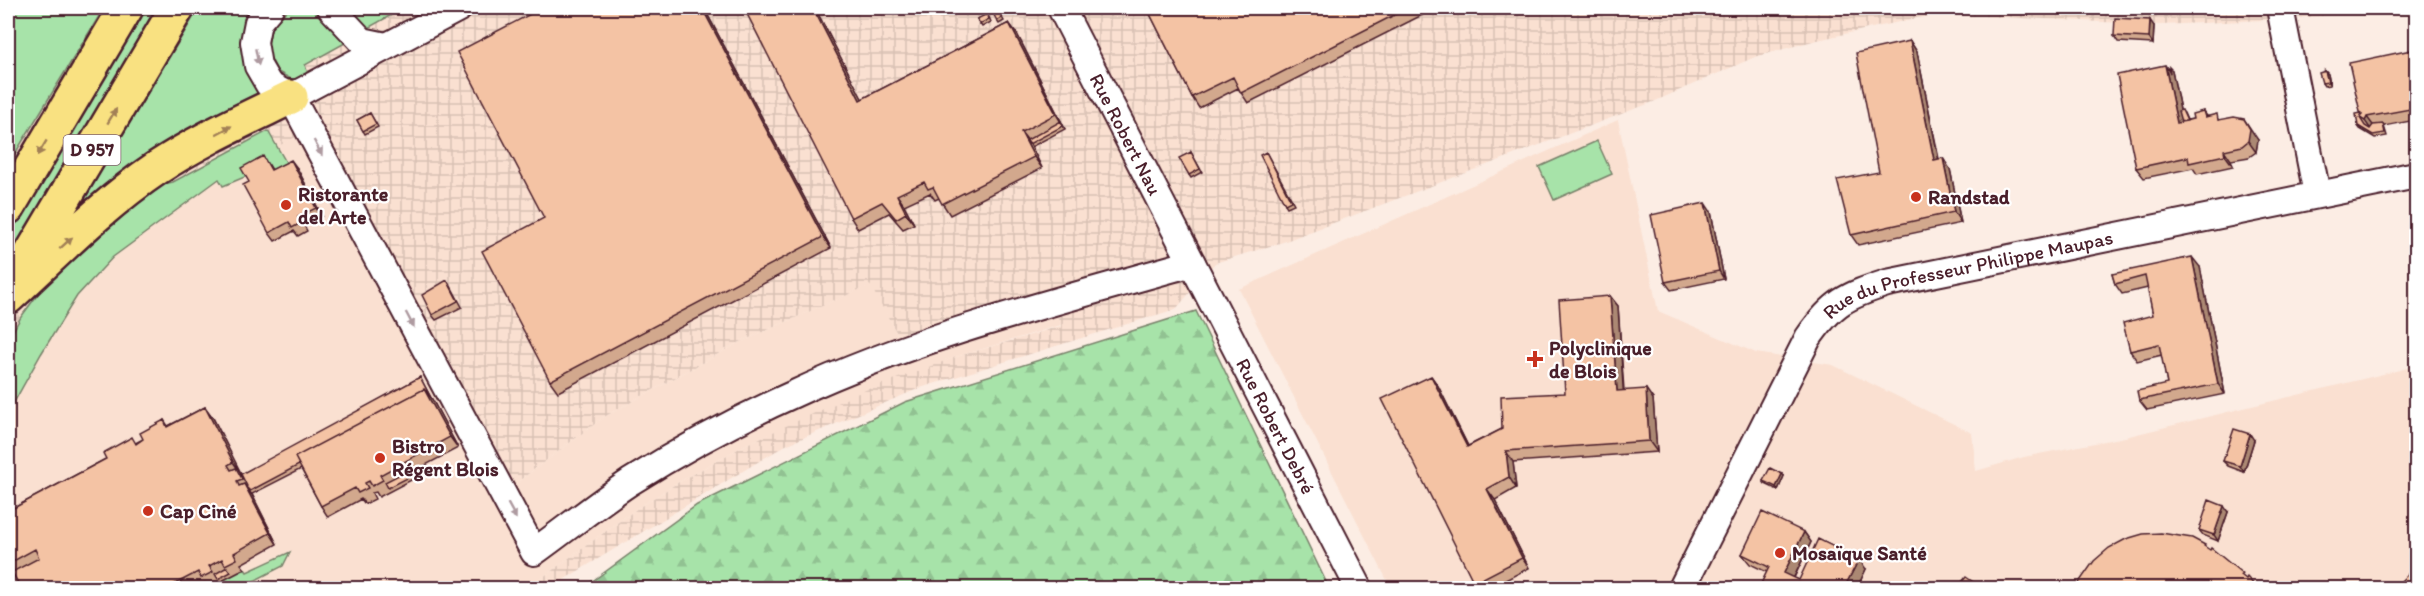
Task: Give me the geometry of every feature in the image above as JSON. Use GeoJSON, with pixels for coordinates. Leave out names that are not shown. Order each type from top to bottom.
{"type":"FeatureCollection","features":[{"type":"Feature","properties":{"kind":"main road","name":"D 957"},"geometry":{"type":"LineString","coordinates":[[8,207],[126,8]]}},
{"type":"Feature","properties":{"kind":"main road","name":"D 957"},"geometry":{"type":"LineString","coordinates":[[8,295],[177,8]]}},
{"type":"Feature","properties":{"kind":"main road"},"geometry":{"type":"LineString","coordinates":[[8,295],[126,190],[158,167],[291,97]]}},
{"type":"Feature","properties":{"kind":"street"},"geometry":{"type":"LineString","coordinates":[[270,8],[258,22],[254,42],[258,66],[269,85],[291,97],[534,552],[628,483],[721,430],[795,393],[919,344],[995,319],[1192,263]]}},
{"type":"Feature","properties":{"kind":"street"},"geometry":{"type":"LineString","coordinates":[[330,8],[362,42],[386,46]]}},
{"type":"Feature","properties":{"kind":"street"},"geometry":{"type":"LineString","coordinates":[[291,97],[459,8]]}},
{"type":"Feature","properties":{"kind":"street","name":"Rue Robert Nau"},"geometry":{"type":"LineString","coordinates":[[1061,8],[1192,263]]}},
{"type":"Feature","properties":{"kind":"street"},"geometry":{"type":"LineString","coordinates":[[2282,17],[2317,194]]}},
{"type":"Feature","properties":{"kind":"street","name":"Rue du Professeur Philippe Maupas"},"geometry":{"type":"LineString","coordinates":[[1682,588],[1808,338],[1822,318],[1839,302],[1860,291],[1887,283],[2416,175]]}},
{"type":"Feature","properties":{"kind":"street","name":"Rue Robert Debré"},"geometry":{"type":"LineString","coordinates":[[1192,263],[1359,588]]}},
{"type":"Feature","properties":{"kind":"shaded area"},"geometry":{"type":"Polygon","coordinates":[[[89,8],[361,8],[377,23],[406,8],[2416,9],[2161,25],[1945,14],[1813,41],[1755,57],[1653,102],[1283,242],[1215,263],[1176,309],[920,388],[786,445],[550,588],[528,588],[638,508],[749,443],[863,391],[956,357],[1061,326],[1050,289],[898,335],[870,285],[738,343],[604,417],[496,498],[301,134],[219,178],[113,257],[77,296],[8,413],[8,142],[89,8]]]}},
{"type":"Feature","properties":{"kind":"shaded area","name":"Polyclinique de Blois"},"geometry":{"type":"Polygon","coordinates":[[[1618,120],[1658,311],[1756,353],[1833,365],[1972,433],[1976,471],[2024,457],[2125,437],[2416,366],[2416,588],[1391,588],[1239,289],[1618,120]]]}},
{"type":"Feature","properties":{"kind":"shaded area"},"geometry":{"type":"Polygon","coordinates":[[[301,133],[496,498],[604,417],[738,343],[871,284],[898,335],[1050,289],[1061,325],[956,357],[749,443],[638,508],[528,588],[8,588],[8,413],[52,334],[77,296],[113,257],[219,178],[301,133]]]}},
{"type":"Feature","properties":{"kind":"green space"},"geometry":{"type":"Polygon","coordinates":[[[8,8],[104,8],[8,165],[8,8]]]}},
{"type":"Feature","properties":{"kind":"green space"},"geometry":{"type":"Polygon","coordinates":[[[137,8],[163,8],[8,270],[8,225],[137,8]]]}},
{"type":"Feature","properties":{"kind":"green space"},"geometry":{"type":"Polygon","coordinates":[[[199,8],[256,8],[265,96],[71,220],[199,8]]]}},
{"type":"Feature","properties":{"kind":"green space"},"geometry":{"type":"Polygon","coordinates":[[[345,8],[404,8],[368,28],[360,26],[345,8]]]}},
{"type":"Feature","properties":{"kind":"green space"},"geometry":{"type":"Polygon","coordinates":[[[310,9],[325,18],[345,43],[305,65],[309,77],[293,80],[278,72],[267,51],[271,28],[286,11],[310,9]]]}},
{"type":"Feature","properties":{"kind":"green space"},"geometry":{"type":"Polygon","coordinates":[[[268,131],[291,171],[247,176],[223,186],[219,179],[113,257],[77,296],[8,413],[8,340],[21,317],[56,270],[144,188],[173,182],[268,131]]]}},
{"type":"Feature","properties":{"kind":"green space"},"geometry":{"type":"Polygon","coordinates":[[[1597,141],[1612,174],[1554,200],[1539,167],[1597,141]]]}},
{"type":"Feature","properties":{"kind":"green space"},"geometry":{"type":"Polygon","coordinates":[[[1196,311],[1329,588],[583,588],[697,505],[905,402],[1196,311]]]}},
{"type":"Feature","properties":{"kind":"green space"},"geometry":{"type":"Polygon","coordinates":[[[290,552],[283,566],[240,588],[209,588],[245,569],[247,572],[290,552]]]}},
{"type":"Feature","properties":{"kind":"green space"},"geometry":{"type":"Polygon","coordinates":[[[205,583],[209,588],[194,588],[205,583]]]}},
{"type":"Feature","properties":{"kind":"building"},"geometry":{"type":"Polygon","coordinates":[[[542,8],[702,8],[823,237],[550,381],[482,251],[544,218],[457,52],[542,8]]]}},
{"type":"Feature","properties":{"kind":"building"},"geometry":{"type":"Polygon","coordinates":[[[744,8],[813,8],[860,100],[1009,23],[1056,114],[1021,132],[1034,157],[942,204],[933,187],[928,189],[924,182],[897,195],[906,213],[896,219],[882,202],[851,218],[744,8]]]}},
{"type":"Feature","properties":{"kind":"building"},"geometry":{"type":"Polygon","coordinates":[[[1147,8],[1408,8],[1241,93],[1233,77],[1192,97],[1147,8]]]}},
{"type":"Feature","properties":{"kind":"building"},"geometry":{"type":"Polygon","coordinates":[[[998,11],[1002,18],[997,21],[993,13],[998,11]]]}},
{"type":"Feature","properties":{"kind":"building"},"geometry":{"type":"Polygon","coordinates":[[[987,14],[989,19],[980,24],[977,19],[987,14]]]}},
{"type":"Feature","properties":{"kind":"building"},"geometry":{"type":"Polygon","coordinates":[[[2115,18],[2150,20],[2149,38],[2114,36],[2115,18]]]}},
{"type":"Feature","properties":{"kind":"building"},"geometry":{"type":"Polygon","coordinates":[[[1910,41],[1934,160],[1943,158],[1954,212],[1851,235],[1837,180],[1879,172],[1856,53],[1910,41]]]}},
{"type":"Feature","properties":{"kind":"building"},"geometry":{"type":"Polygon","coordinates":[[[2416,49],[2416,108],[2367,117],[2365,121],[2360,118],[2362,113],[2349,63],[2416,49]]]}},
{"type":"Feature","properties":{"kind":"building"},"geometry":{"type":"Polygon","coordinates":[[[2165,65],[2177,123],[2193,119],[2192,114],[2203,111],[2205,117],[2217,114],[2218,120],[2234,117],[2244,119],[2250,129],[2248,141],[2242,146],[2224,150],[2225,155],[2189,163],[2188,157],[2136,168],[2117,75],[2165,65]]]}},
{"type":"Feature","properties":{"kind":"building"},"geometry":{"type":"Polygon","coordinates":[[[2325,71],[2328,82],[2322,83],[2319,73],[2325,71]]]}},
{"type":"Feature","properties":{"kind":"building"},"geometry":{"type":"Polygon","coordinates":[[[2182,110],[2187,121],[2181,122],[2178,111],[2182,110]]]}},
{"type":"Feature","properties":{"kind":"building"},"geometry":{"type":"Polygon","coordinates":[[[370,113],[376,124],[363,131],[357,120],[370,113]]]}},
{"type":"Feature","properties":{"kind":"building"},"geometry":{"type":"Polygon","coordinates":[[[2361,113],[2360,118],[2365,126],[2370,129],[2373,125],[2383,124],[2385,133],[2373,135],[2358,126],[2356,114],[2361,113]]]}},
{"type":"Feature","properties":{"kind":"building"},"geometry":{"type":"Polygon","coordinates":[[[1061,121],[1063,126],[1029,144],[1027,140],[1061,121]]]}},
{"type":"Feature","properties":{"kind":"building"},"geometry":{"type":"Polygon","coordinates":[[[1191,152],[1200,169],[1189,175],[1179,158],[1191,152]]]}},
{"type":"Feature","properties":{"kind":"building"},"geometry":{"type":"Polygon","coordinates":[[[1266,152],[1291,201],[1285,204],[1260,155],[1266,152]]]}},
{"type":"Feature","properties":{"kind":"building","name":"Ristorante del Arte"},"geometry":{"type":"Polygon","coordinates":[[[263,156],[271,170],[291,160],[316,208],[298,217],[301,223],[292,228],[289,222],[269,233],[243,185],[249,182],[241,168],[263,156]]]}},
{"type":"Feature","properties":{"kind":"building"},"geometry":{"type":"Polygon","coordinates":[[[1705,203],[1719,271],[1665,282],[1651,215],[1705,203]]]}},
{"type":"Feature","properties":{"kind":"building"},"geometry":{"type":"Polygon","coordinates":[[[2192,257],[2218,384],[2139,400],[2137,391],[2167,384],[2159,344],[2130,351],[2123,323],[2153,315],[2145,276],[2115,284],[2112,274],[2192,257]]]}},
{"type":"Feature","properties":{"kind":"building"},"geometry":{"type":"Polygon","coordinates":[[[447,280],[458,301],[432,315],[422,295],[447,280]]]}},
{"type":"Feature","properties":{"kind":"building"},"geometry":{"type":"Polygon","coordinates":[[[1610,296],[1617,391],[1646,389],[1649,441],[1506,451],[1509,477],[1487,489],[1522,558],[1474,583],[1382,399],[1431,376],[1467,447],[1502,429],[1501,396],[1565,393],[1559,300],[1610,296]]]}},
{"type":"Feature","properties":{"kind":"building"},"geometry":{"type":"Polygon","coordinates":[[[420,377],[430,396],[424,389],[295,457],[299,465],[250,491],[246,487],[241,474],[420,377]]]}},
{"type":"Feature","properties":{"kind":"building","name":"Bistro Régent Blois"},"geometry":{"type":"Polygon","coordinates":[[[424,389],[450,437],[380,475],[383,480],[372,486],[369,481],[365,483],[368,488],[358,493],[355,488],[321,506],[295,457],[424,389]]]}},
{"type":"Feature","properties":{"kind":"building","name":"Cap Ciné"},"geometry":{"type":"Polygon","coordinates":[[[205,407],[233,462],[228,465],[231,470],[236,468],[242,479],[237,481],[239,486],[244,484],[270,533],[234,553],[237,559],[225,565],[222,559],[209,566],[213,572],[201,578],[198,572],[167,588],[21,588],[12,572],[39,558],[35,549],[8,564],[8,511],[106,459],[103,453],[132,437],[136,444],[143,439],[140,433],[164,420],[167,427],[205,407]]]}},
{"type":"Feature","properties":{"kind":"building"},"geometry":{"type":"Polygon","coordinates":[[[2234,429],[2250,434],[2240,466],[2223,461],[2234,429]]]}},
{"type":"Feature","properties":{"kind":"building"},"geometry":{"type":"Polygon","coordinates":[[[414,467],[417,473],[388,488],[385,482],[414,467]]]}},
{"type":"Feature","properties":{"kind":"building"},"geometry":{"type":"Polygon","coordinates":[[[1770,468],[1782,474],[1776,487],[1763,481],[1770,468]]]}},
{"type":"Feature","properties":{"kind":"building"},"geometry":{"type":"Polygon","coordinates":[[[2209,500],[2224,506],[2214,535],[2199,530],[2209,500]]]}},
{"type":"Feature","properties":{"kind":"building"},"geometry":{"type":"Polygon","coordinates":[[[1762,512],[1804,532],[1784,573],[1799,580],[1818,539],[1859,559],[1844,588],[1759,588],[1769,567],[1742,554],[1762,512]]]}},
{"type":"Feature","properties":{"kind":"building"},"geometry":{"type":"Polygon","coordinates":[[[2161,533],[2192,538],[2210,550],[2211,548],[2257,588],[2077,588],[2094,561],[2109,548],[2126,539],[2143,534],[2161,533]]]}},
{"type":"Feature","properties":{"kind":"building"},"geometry":{"type":"Polygon","coordinates":[[[227,567],[231,572],[218,579],[215,574],[227,567]]]}},
{"type":"Feature","properties":{"kind":"building"},"geometry":{"type":"Polygon","coordinates":[[[2408,574],[2416,582],[2416,588],[2394,588],[2408,574]]]}},
{"type":"Feature","properties":{"kind":"building"},"geometry":{"type":"Polygon","coordinates":[[[1966,577],[1982,588],[1957,588],[1966,577]]]}},
{"type":"Feature","properties":{"kind":"place","name":"Randstad"},"geometry":{"type":"Point","coordinates":[1916,197]}},
{"type":"Feature","properties":{"kind":"place","name":"Ristorante del Arte"},"geometry":{"type":"Point","coordinates":[286,205]}},
{"type":"Feature","properties":{"kind":"place","name":"Polyclinique de Blois"},"geometry":{"type":"Point","coordinates":[1535,359]}},
{"type":"Feature","properties":{"kind":"place","name":"Bistro Régent Blois"},"geometry":{"type":"Point","coordinates":[380,458]}},
{"type":"Feature","properties":{"kind":"place","name":"Cap Ciné"},"geometry":{"type":"Point","coordinates":[148,511]}},
{"type":"Feature","properties":{"kind":"place","name":"Mosaïque Santé"},"geometry":{"type":"Point","coordinates":[1780,553]}}]}
